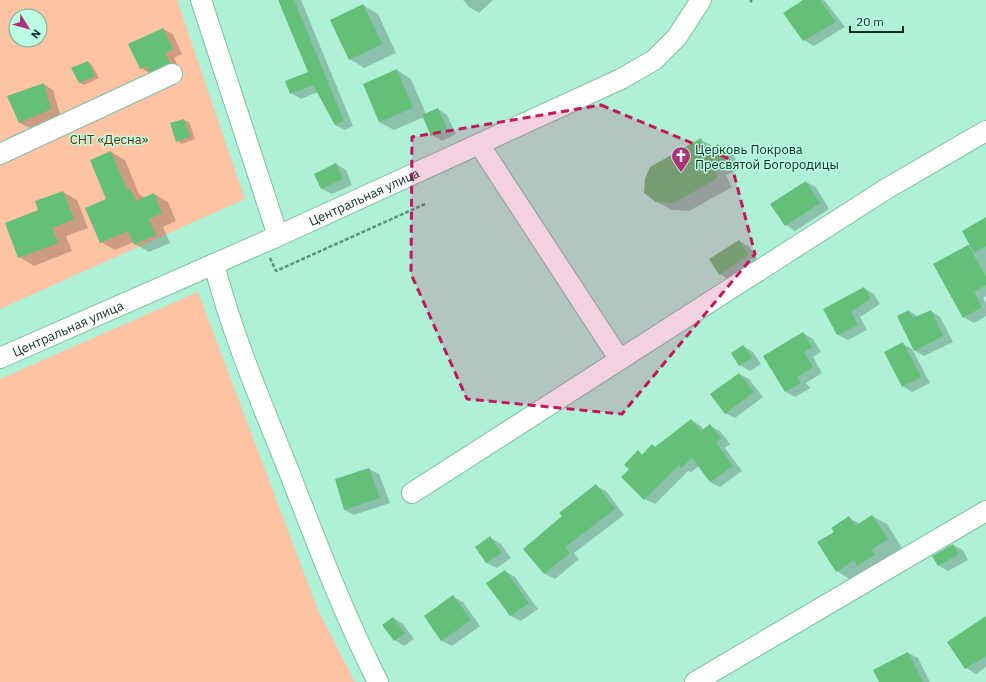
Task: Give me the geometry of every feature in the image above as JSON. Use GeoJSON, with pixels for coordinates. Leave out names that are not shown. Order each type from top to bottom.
{"type":"FeatureCollection","features":[{"type":"Feature","properties":{"kind":"street"},"geometry":{"type":"LineString","coordinates":[[201,0],[278,236]]}},
{"type":"Feature","properties":{"kind":"street","name":"Центральная улица"},"geometry":{"type":"LineString","coordinates":[[0,358],[278,236],[621,79],[654,60],[677,37],[700,0]]}},
{"type":"Feature","properties":{"kind":"street"},"geometry":{"type":"LineString","coordinates":[[0,154],[172,74]]}},
{"type":"Feature","properties":{"kind":"street"},"geometry":{"type":"LineString","coordinates":[[412,493],[886,189],[986,131]]}},
{"type":"Feature","properties":{"kind":"street"},"geometry":{"type":"LineString","coordinates":[[479,144],[620,360]]}},
{"type":"Feature","properties":{"kind":"street"},"geometry":{"type":"LineString","coordinates":[[214,264],[223,298],[259,396],[357,640],[378,682]]}},
{"type":"Feature","properties":{"kind":"street"},"geometry":{"type":"LineString","coordinates":[[695,682],[986,511]]}},
{"type":"Feature","properties":{"kind":"path"},"geometry":{"type":"LineString","coordinates":[[276,271],[425,204]]}},
{"type":"Feature","properties":{"kind":"highlighted area"},"geometry":{"type":"Polygon","coordinates":[[[601,105],[730,159],[755,254],[622,414],[467,399],[411,274],[412,137],[601,105]]]}},
{"type":"Feature","properties":{"kind":"green space","name":"СНТ «Десна»"},"geometry":{"type":"Polygon","coordinates":[[[0,0],[177,0],[245,199],[0,309],[0,0]]]}},
{"type":"Feature","properties":{"kind":"green space"},"geometry":{"type":"Polygon","coordinates":[[[198,292],[318,610],[355,682],[0,682],[0,379],[198,292]]]}},
{"type":"Feature","properties":{"kind":"building"},"geometry":{"type":"Polygon","coordinates":[[[278,0],[294,0],[344,121],[335,125],[313,85],[290,94],[285,81],[308,72],[278,0]]]}},
{"type":"Feature","properties":{"kind":"building"},"geometry":{"type":"Polygon","coordinates":[[[803,0],[820,0],[836,22],[803,41],[783,13],[803,0]]]}},
{"type":"Feature","properties":{"kind":"building"},"geometry":{"type":"Polygon","coordinates":[[[363,4],[382,44],[349,60],[330,20],[363,4]]]}},
{"type":"Feature","properties":{"kind":"building"},"geometry":{"type":"Polygon","coordinates":[[[163,28],[173,49],[165,53],[170,63],[149,72],[147,66],[140,69],[128,44],[163,28]]]}},
{"type":"Feature","properties":{"kind":"building"},"geometry":{"type":"Polygon","coordinates":[[[88,61],[95,76],[79,83],[71,68],[88,61]]]}},
{"type":"Feature","properties":{"kind":"building"},"geometry":{"type":"Polygon","coordinates":[[[397,69],[413,108],[379,122],[363,84],[397,69]]]}},
{"type":"Feature","properties":{"kind":"building"},"geometry":{"type":"Polygon","coordinates":[[[44,83],[51,109],[19,123],[7,96],[44,83]]]}},
{"type":"Feature","properties":{"kind":"building"},"geometry":{"type":"Polygon","coordinates":[[[438,108],[447,129],[431,136],[422,115],[438,108]]]}},
{"type":"Feature","properties":{"kind":"building"},"geometry":{"type":"Polygon","coordinates":[[[184,119],[190,137],[176,142],[170,123],[184,119]]]}},
{"type":"Feature","properties":{"kind":"building","name":"Церковь Покрова Пресвятой Богородицы"},"geometry":{"type":"Polygon","coordinates":[[[701,138],[706,151],[718,144],[726,161],[712,167],[718,178],[674,203],[656,202],[644,193],[645,179],[650,167],[701,138]]]}},
{"type":"Feature","properties":{"kind":"building"},"geometry":{"type":"Polygon","coordinates":[[[111,151],[127,190],[130,189],[136,201],[154,193],[162,213],[149,219],[156,235],[134,245],[128,231],[100,243],[85,208],[106,199],[90,160],[111,151]]]}},
{"type":"Feature","properties":{"kind":"building"},"geometry":{"type":"Polygon","coordinates":[[[336,163],[343,179],[321,189],[314,174],[336,163]]]}},
{"type":"Feature","properties":{"kind":"building"},"geometry":{"type":"Polygon","coordinates":[[[806,181],[820,203],[785,226],[770,204],[806,181]]]}},
{"type":"Feature","properties":{"kind":"building"},"geometry":{"type":"Polygon","coordinates":[[[63,191],[74,219],[52,228],[58,243],[18,258],[5,223],[38,210],[35,201],[63,191]]]}},
{"type":"Feature","properties":{"kind":"building"},"geometry":{"type":"Polygon","coordinates":[[[986,217],[986,246],[974,253],[962,231],[986,217]]]}},
{"type":"Feature","properties":{"kind":"building"},"geometry":{"type":"Polygon","coordinates":[[[739,240],[749,255],[719,275],[709,259],[739,240]]]}},
{"type":"Feature","properties":{"kind":"building"},"geometry":{"type":"Polygon","coordinates":[[[968,245],[986,277],[986,285],[974,292],[982,307],[963,318],[933,264],[968,245]]]}},
{"type":"Feature","properties":{"kind":"building"},"geometry":{"type":"Polygon","coordinates":[[[864,287],[871,298],[851,312],[858,325],[837,335],[823,309],[864,287]]]}},
{"type":"Feature","properties":{"kind":"building"},"geometry":{"type":"Polygon","coordinates":[[[909,310],[913,318],[931,310],[943,336],[914,351],[897,316],[909,310]]]}},
{"type":"Feature","properties":{"kind":"building"},"geometry":{"type":"Polygon","coordinates":[[[803,332],[812,347],[804,352],[813,367],[797,377],[801,383],[785,392],[763,356],[803,332]]]}},
{"type":"Feature","properties":{"kind":"building"},"geometry":{"type":"Polygon","coordinates":[[[903,342],[921,377],[902,387],[884,352],[903,342]]]}},
{"type":"Feature","properties":{"kind":"building"},"geometry":{"type":"Polygon","coordinates":[[[743,345],[752,358],[739,366],[731,353],[743,345]]]}},
{"type":"Feature","properties":{"kind":"building"},"geometry":{"type":"Polygon","coordinates":[[[739,373],[754,392],[725,414],[710,394],[739,373]]]}},
{"type":"Feature","properties":{"kind":"building"},"geometry":{"type":"Polygon","coordinates":[[[691,419],[701,431],[710,424],[721,438],[716,442],[733,466],[710,482],[692,458],[681,468],[679,465],[644,500],[621,477],[629,469],[624,465],[638,450],[642,455],[652,444],[655,447],[691,419]]]}},
{"type":"Feature","properties":{"kind":"building"},"geometry":{"type":"Polygon","coordinates":[[[369,468],[380,498],[344,510],[335,479],[369,468]]]}},
{"type":"Feature","properties":{"kind":"building"},"geometry":{"type":"Polygon","coordinates":[[[596,484],[615,509],[565,547],[570,553],[544,574],[523,549],[562,516],[559,513],[596,484]]]}},
{"type":"Feature","properties":{"kind":"building"},"geometry":{"type":"Polygon","coordinates":[[[872,515],[888,539],[871,550],[875,555],[857,566],[854,560],[836,572],[817,542],[834,532],[831,528],[849,516],[855,526],[872,515]]]}},
{"type":"Feature","properties":{"kind":"building"},"geometry":{"type":"Polygon","coordinates":[[[490,536],[502,553],[486,563],[475,547],[490,536]]]}},
{"type":"Feature","properties":{"kind":"building"},"geometry":{"type":"Polygon","coordinates":[[[953,544],[959,554],[938,566],[932,556],[953,544]]]}},
{"type":"Feature","properties":{"kind":"building"},"geometry":{"type":"Polygon","coordinates":[[[505,570],[529,603],[510,616],[486,583],[505,570]]]}},
{"type":"Feature","properties":{"kind":"building"},"geometry":{"type":"Polygon","coordinates":[[[453,595],[471,620],[441,641],[424,616],[453,595]]]}},
{"type":"Feature","properties":{"kind":"building"},"geometry":{"type":"Polygon","coordinates":[[[986,616],[986,656],[965,669],[947,642],[986,616]]]}},
{"type":"Feature","properties":{"kind":"building"},"geometry":{"type":"Polygon","coordinates":[[[393,617],[405,633],[394,641],[382,625],[393,617]]]}},
{"type":"Feature","properties":{"kind":"building"},"geometry":{"type":"Polygon","coordinates":[[[908,652],[923,682],[879,682],[873,670],[908,652]]]}},
{"type":"Feature","properties":{"kind":"place","name":"Церковь Покрова Пресвятой Богородицы"},"geometry":{"type":"Point","coordinates":[681,173]}}]}
